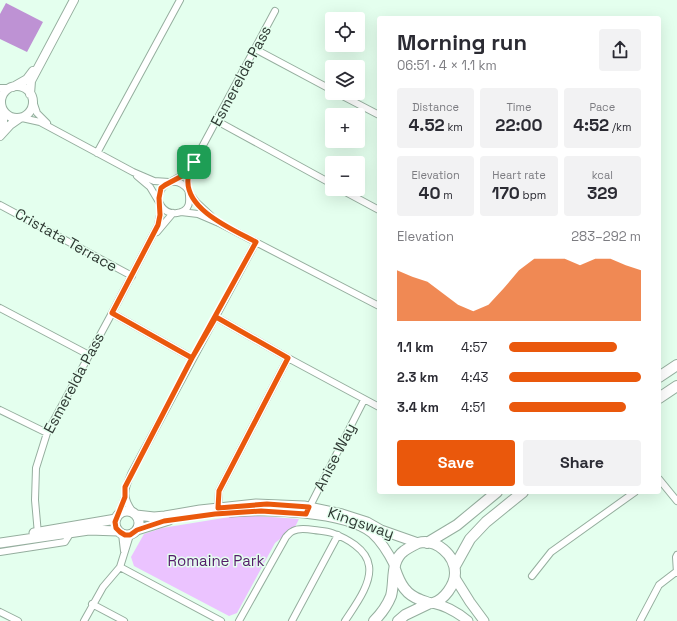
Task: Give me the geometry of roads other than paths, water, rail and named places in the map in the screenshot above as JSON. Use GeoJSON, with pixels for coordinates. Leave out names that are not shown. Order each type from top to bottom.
{"type":"FeatureCollection","features":[{"type":"Feature","properties":{"kind":"main road"},"geometry":{"type":"LineString","coordinates":[[661,377],[677,365]]}},
{"type":"Feature","properties":{"kind":"main road"},"geometry":{"type":"LineString","coordinates":[[661,397],[677,386]]}},
{"type":"Feature","properties":{"kind":"main road"},"geometry":{"type":"LineString","coordinates":[[374,621],[382,612],[391,594],[395,567],[398,558],[403,551],[457,525],[495,494]]}},
{"type":"Feature","properties":{"kind":"main road"},"geometry":{"type":"LineString","coordinates":[[454,566],[470,539],[486,522],[521,494]]}},
{"type":"Feature","properties":{"kind":"main road","name":"Kingsway"},"geometry":{"type":"LineString","coordinates":[[0,538],[70,534],[89,530],[127,532],[164,521],[218,510]]}},
{"type":"Feature","properties":{"kind":"main road","name":"Kingsway"},"geometry":{"type":"LineString","coordinates":[[0,543],[118,517],[126,511],[154,517],[218,510],[308,510],[336,512],[361,520],[381,530],[422,543]]}},
{"type":"Feature","properties":{"kind":"main road","name":"Kingsway"},"geometry":{"type":"LineString","coordinates":[[308,510],[366,529],[385,547],[395,567]]}},
{"type":"Feature","properties":{"kind":"main road"},"geometry":{"type":"LineString","coordinates":[[118,517],[116,525],[127,532],[139,522],[134,513]]}},
{"type":"Feature","properties":{"kind":"main road"},"geometry":{"type":"LineString","coordinates":[[422,543],[436,545],[451,557],[454,566],[455,578],[473,608],[484,621]]}},
{"type":"Feature","properties":{"kind":"main road"},"geometry":{"type":"LineString","coordinates":[[395,567],[399,582],[407,593],[431,603],[445,605],[468,621]]}},
{"type":"Feature","properties":{"kind":"main road"},"geometry":{"type":"LineString","coordinates":[[398,621],[405,615],[446,596],[455,578]]}},
{"type":"Feature","properties":{"kind":"street"},"geometry":{"type":"LineString","coordinates":[[0,136],[10,125],[30,111],[31,81],[74,0]]}},
{"type":"Feature","properties":{"kind":"street"},"geometry":{"type":"LineString","coordinates":[[97,153],[180,0]]}},
{"type":"Feature","properties":{"kind":"street","name":"Esmerelda Pass"},"geometry":{"type":"LineString","coordinates":[[189,191],[188,179],[194,162],[275,11]]}},
{"type":"Feature","properties":{"kind":"street"},"geometry":{"type":"LineString","coordinates":[[255,49],[325,86]]}},
{"type":"Feature","properties":{"kind":"street"},"geometry":{"type":"LineString","coordinates":[[0,131],[3,123],[1,108],[2,96],[7,88],[26,79],[39,64]]}},
{"type":"Feature","properties":{"kind":"street"},"geometry":{"type":"LineString","coordinates":[[7,88],[24,88],[31,97],[37,112],[54,130]]}},
{"type":"Feature","properties":{"kind":"street"},"geometry":{"type":"LineString","coordinates":[[350,100],[377,114]]}},
{"type":"Feature","properties":{"kind":"street"},"geometry":{"type":"LineString","coordinates":[[1,108],[11,118],[21,118],[40,122],[133,172],[154,181],[181,183],[207,214],[256,242],[377,305]]}},
{"type":"Feature","properties":{"kind":"street"},"geometry":{"type":"LineString","coordinates":[[217,121],[325,180]]}},
{"type":"Feature","properties":{"kind":"street","name":"Esmerelda Pass"},"geometry":{"type":"LineString","coordinates":[[170,182],[182,176],[194,162]]}},
{"type":"Feature","properties":{"kind":"street"},"geometry":{"type":"LineString","coordinates":[[133,172],[150,187],[165,210],[173,213],[181,212],[198,214],[220,222]]}},
{"type":"Feature","properties":{"kind":"street"},"geometry":{"type":"LineString","coordinates":[[160,203],[159,193],[161,188],[170,182]]}},
{"type":"Feature","properties":{"kind":"street"},"geometry":{"type":"LineString","coordinates":[[181,212],[188,206],[190,201],[189,191]]}},
{"type":"Feature","properties":{"kind":"street"},"geometry":{"type":"LineString","coordinates":[[353,196],[377,209]]}},
{"type":"Feature","properties":{"kind":"street","name":"Esmerelda Pass"},"geometry":{"type":"LineString","coordinates":[[38,535],[35,500],[36,468],[47,433],[158,225],[160,203]]}},
{"type":"Feature","properties":{"kind":"street","name":"Cristata Terrace"},"geometry":{"type":"LineString","coordinates":[[0,205],[132,276]]}},
{"type":"Feature","properties":{"kind":"street","name":"Esmerelda Pass"},"geometry":{"type":"LineString","coordinates":[[151,239],[173,213]]}},
{"type":"Feature","properties":{"kind":"street"},"geometry":{"type":"LineString","coordinates":[[134,513],[126,503],[125,487],[192,358],[216,317],[256,242]]}},
{"type":"Feature","properties":{"kind":"street"},"geometry":{"type":"LineString","coordinates":[[0,308],[89,355]]}},
{"type":"Feature","properties":{"kind":"street"},"geometry":{"type":"LineString","coordinates":[[112,313],[192,358]]}},
{"type":"Feature","properties":{"kind":"street"},"geometry":{"type":"LineString","coordinates":[[216,317],[377,406]]}},
{"type":"Feature","properties":{"kind":"street"},"geometry":{"type":"LineString","coordinates":[[218,510],[219,491],[288,358]]}},
{"type":"Feature","properties":{"kind":"street","name":"Anise Way"},"geometry":{"type":"LineString","coordinates":[[308,510],[364,400]]}},
{"type":"Feature","properties":{"kind":"street"},"geometry":{"type":"LineString","coordinates":[[0,410],[47,433]]}},
{"type":"Feature","properties":{"kind":"street"},"geometry":{"type":"LineString","coordinates":[[661,481],[677,501]]}},
{"type":"Feature","properties":{"kind":"street"},"geometry":{"type":"LineString","coordinates":[[532,576],[551,552],[632,494]]}},
{"type":"Feature","properties":{"kind":"street"},"geometry":{"type":"LineString","coordinates":[[118,517],[125,497]]}},
{"type":"Feature","properties":{"kind":"street"},"geometry":{"type":"LineString","coordinates":[[239,621],[286,537],[293,530],[306,529],[331,532],[338,535],[356,546],[366,556],[369,565],[368,582],[345,621]]}},
{"type":"Feature","properties":{"kind":"street"},"geometry":{"type":"LineString","coordinates":[[84,621],[92,604],[103,587],[120,567],[124,554],[127,532]]}},
{"type":"Feature","properties":{"kind":"street","name":"Kingsway"},"geometry":{"type":"LineString","coordinates":[[0,552],[65,542],[70,534]]}},
{"type":"Feature","properties":{"kind":"street"},"geometry":{"type":"LineString","coordinates":[[292,621],[338,535]]}},
{"type":"Feature","properties":{"kind":"street"},"geometry":{"type":"LineString","coordinates":[[640,621],[659,585],[677,572],[677,555]]}},
{"type":"Feature","properties":{"kind":"street"},"geometry":{"type":"LineString","coordinates":[[120,567],[221,621]]}},
{"type":"Feature","properties":{"kind":"street"},"geometry":{"type":"LineString","coordinates":[[92,604],[124,621]]}},
{"type":"Feature","properties":{"kind":"street"},"geometry":{"type":"LineString","coordinates":[[0,612],[18,621]]}},
{"type":"Feature","properties":{"kind":"park label","name":"Romaine Park"},"geometry":{"type":"Point","coordinates":[216,561]}}]}
